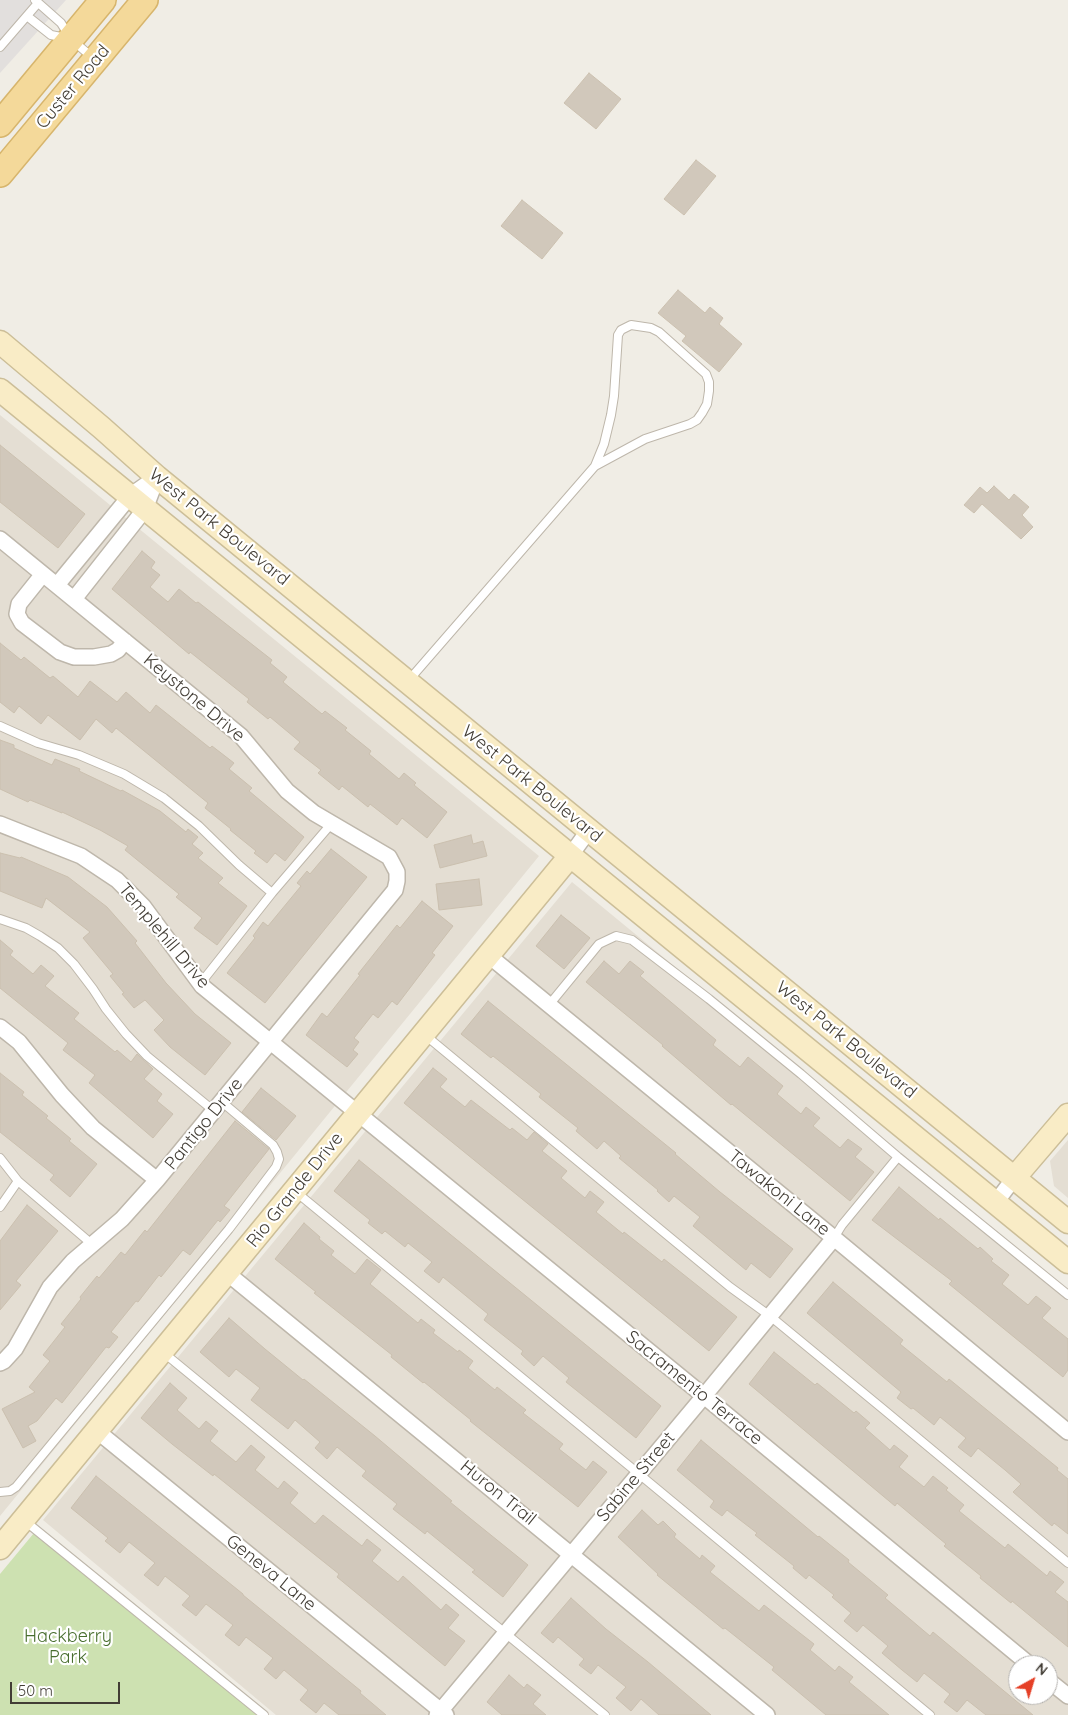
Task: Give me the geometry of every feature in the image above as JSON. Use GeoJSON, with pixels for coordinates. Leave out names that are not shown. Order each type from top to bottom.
{"type":"FeatureCollection","features":[{"type":"Feature","properties":{"kind":"main road","name":"Custer Road"},"geometry":{"type":"LineString","coordinates":[[0,124],[104,0]]}},
{"type":"Feature","properties":{"kind":"main road","name":"Custer Road"},"geometry":{"type":"LineString","coordinates":[[0,174],[145,0]]}},
{"type":"Feature","properties":{"kind":"main road","name":"West Park Boulevard"},"geometry":{"type":"LineString","coordinates":[[0,342],[157,477],[1068,1222]]}},
{"type":"Feature","properties":{"kind":"main road","name":"West Park Boulevard"},"geometry":{"type":"LineString","coordinates":[[0,390],[1068,1262]]}},
{"type":"Feature","properties":{"kind":"main road"},"geometry":{"type":"LineString","coordinates":[[388,705],[407,681]]}},
{"type":"Feature","properties":{"kind":"main road","name":"Rio Grande Drive"},"geometry":{"type":"LineString","coordinates":[[3,1540],[24,1520],[570,856]]}},
{"type":"Feature","properties":{"kind":"main road"},"geometry":{"type":"LineString","coordinates":[[1015,1177],[1068,1115]]}},
{"type":"Feature","properties":{"kind":"street"},"geometry":{"type":"LineString","coordinates":[[74,599],[137,503],[157,477]]}},
{"type":"Feature","properties":{"kind":"street"},"geometry":{"type":"LineString","coordinates":[[57,585],[137,503]]}},
{"type":"Feature","properties":{"kind":"street","name":"Keystone Drive"},"geometry":{"type":"LineString","coordinates":[[0,539],[241,736],[287,791],[314,813],[389,857],[398,872],[397,881]]}},
{"type":"Feature","properties":{"kind":"street"},"geometry":{"type":"LineString","coordinates":[[43,574],[19,604],[17,614],[22,622],[60,652],[74,657],[94,657],[111,654],[118,650],[125,641]]}},
{"type":"Feature","properties":{"kind":"street","name":"Templehill Drive"},"geometry":{"type":"LineString","coordinates":[[0,824],[81,856],[117,880],[143,906],[200,984],[357,1114]]}},
{"type":"Feature","properties":{"kind":"street","name":"Rio Grande Drive"},"geometry":{"type":"LineString","coordinates":[[570,856],[590,830]]}},
{"type":"Feature","properties":{"kind":"street","name":"Pantigo Drive"},"geometry":{"type":"LineString","coordinates":[[2,1362],[15,1349],[50,1287],[73,1261],[122,1219],[158,1180],[395,890],[397,881]]}},
{"type":"Feature","properties":{"kind":"street","name":"Tawakoni Lane"},"geometry":{"type":"LineString","coordinates":[[488,955],[1068,1432]]}},
{"type":"Feature","properties":{"kind":"street"},"geometry":{"type":"LineString","coordinates":[[0,1026],[19,1042],[62,1095],[93,1128],[158,1180]]}},
{"type":"Feature","properties":{"kind":"street","name":"Sacramento Terrace"},"geometry":{"type":"LineString","coordinates":[[357,1114],[704,1396],[1018,1655]]}},
{"type":"Feature","properties":{"kind":"street"},"geometry":{"type":"LineString","coordinates":[[996,1202],[1015,1177]]}},
{"type":"Feature","properties":{"kind":"street","name":"Sabine Street"},"geometry":{"type":"LineString","coordinates":[[441,1714],[834,1238]]}},
{"type":"Feature","properties":{"kind":"street","name":"Huron Trail"},"geometry":{"type":"LineString","coordinates":[[227,1273],[767,1715]]}},
{"type":"Feature","properties":{"kind":"street","name":"Geneva Lane"},"geometry":{"type":"LineString","coordinates":[[97,1431],[441,1714]]}},
{"type":"Feature","properties":{"kind":"street"},"geometry":{"type":"LineString","coordinates":[[1058,1688],[1068,1696]]}},
{"type":"Feature","properties":{"kind":"lane"},"geometry":{"type":"LineString","coordinates":[[0,47],[27,16],[36,1],[61,23],[71,39],[95,60]]}},
{"type":"Feature","properties":{"kind":"lane"},"geometry":{"type":"LineString","coordinates":[[27,16],[50,35],[71,39]]}},
{"type":"Feature","properties":{"kind":"lane"},"geometry":{"type":"LineString","coordinates":[[407,681],[595,466],[604,444],[611,415],[618,335],[621,330],[631,325],[651,328],[706,374],[709,382],[707,404],[702,414],[690,424],[645,439],[595,466]]}},
{"type":"Feature","properties":{"kind":"lane"},"geometry":{"type":"LineString","coordinates":[[0,726],[38,743],[79,755],[124,774],[164,798],[199,826],[272,893]]}},
{"type":"Feature","properties":{"kind":"lane"},"geometry":{"type":"LineString","coordinates":[[200,984],[272,893],[332,823]]}},
{"type":"Feature","properties":{"kind":"lane"},"geometry":{"type":"LineString","coordinates":[[0,919],[40,936],[58,948],[74,964],[106,1010],[147,1056],[273,1145],[278,1152],[279,1159],[276,1167],[229,1229],[16,1487],[10,1491],[0,1492]]}},
{"type":"Feature","properties":{"kind":"lane"},"geometry":{"type":"LineString","coordinates":[[549,1005],[599,944],[616,936],[632,940],[793,1067],[898,1157],[1068,1295]]}},
{"type":"Feature","properties":{"kind":"lane"},"geometry":{"type":"LineString","coordinates":[[424,1034],[730,1287],[770,1316],[1068,1563]]}},
{"type":"Feature","properties":{"kind":"lane"},"geometry":{"type":"LineString","coordinates":[[834,1238],[842,1225],[898,1157]]}},
{"type":"Feature","properties":{"kind":"lane"},"geometry":{"type":"LineString","coordinates":[[0,1158],[18,1181],[93,1244]]}},
{"type":"Feature","properties":{"kind":"lane"},"geometry":{"type":"LineString","coordinates":[[0,1207],[18,1181]]}},
{"type":"Feature","properties":{"kind":"lane"},"geometry":{"type":"LineString","coordinates":[[294,1191],[930,1715]]}},
{"type":"Feature","properties":{"kind":"lane"},"geometry":{"type":"LineString","coordinates":[[162,1351],[605,1715]]}},
{"type":"Feature","properties":{"kind":"lane"},"geometry":{"type":"LineString","coordinates":[[24,1520],[264,1715]]}},
{"type":"Feature","properties":{"kind":"shaded area"},"geometry":{"type":"Polygon","coordinates":[[[0,0],[66,0],[0,73],[0,0]]]}},
{"type":"Feature","properties":{"kind":"shaded area"},"geometry":{"type":"Polygon","coordinates":[[[0,415],[539,856],[0,1516],[0,415]]]}},
{"type":"Feature","properties":{"kind":"shaded area"},"geometry":{"type":"Polygon","coordinates":[[[572,882],[1068,1290],[1068,1715],[276,1715],[43,1520],[572,882]]]}},
{"type":"Feature","properties":{"kind":"shaded area"},"geometry":{"type":"Polygon","coordinates":[[[1068,1140],[1068,1198],[1054,1186],[1050,1161],[1068,1140]]]}},
{"type":"Feature","properties":{"kind":"green space","name":"Hackberry Park"},"geometry":{"type":"Polygon","coordinates":[[[34,1533],[257,1715],[0,1715],[0,1574],[34,1533]]]}},
{"type":"Feature","properties":{"kind":"building"},"geometry":{"type":"Polygon","coordinates":[[[589,73],[621,99],[596,129],[564,103],[589,73]]]}},
{"type":"Feature","properties":{"kind":"building"},"geometry":{"type":"Polygon","coordinates":[[[696,160],[716,176],[684,215],[664,199],[696,160]]]}},
{"type":"Feature","properties":{"kind":"building"},"geometry":{"type":"Polygon","coordinates":[[[522,200],[563,233],[542,259],[501,226],[522,200]]]}},
{"type":"Feature","properties":{"kind":"building"},"geometry":{"type":"Polygon","coordinates":[[[678,290],[705,313],[710,307],[723,318],[719,324],[742,344],[719,372],[682,341],[686,336],[658,313],[678,290]]]}},
{"type":"Feature","properties":{"kind":"building"},"geometry":{"type":"Polygon","coordinates":[[[0,445],[85,514],[58,548],[0,502],[0,445]]]}},
{"type":"Feature","properties":{"kind":"building"},"geometry":{"type":"Polygon","coordinates":[[[994,486],[1009,500],[1014,494],[1029,507],[1022,515],[1033,527],[1021,539],[982,504],[974,513],[964,505],[980,487],[987,493],[994,486]]]}},
{"type":"Feature","properties":{"kind":"building"},"geometry":{"type":"Polygon","coordinates":[[[142,551],[155,562],[151,568],[160,575],[150,587],[168,602],[179,589],[196,603],[198,602],[272,660],[270,663],[287,677],[283,682],[322,714],[325,711],[347,728],[345,730],[371,751],[369,754],[399,779],[404,773],[416,783],[414,785],[447,812],[427,838],[402,818],[397,825],[370,804],[368,807],[342,786],[339,790],[318,773],[321,770],[294,749],[300,742],[270,717],[268,719],[247,702],[249,699],[190,652],[189,654],[112,589],[142,551]]]}},
{"type":"Feature","properties":{"kind":"building"},"geometry":{"type":"Polygon","coordinates":[[[0,643],[21,660],[24,657],[50,678],[53,676],[78,697],[90,681],[117,702],[126,692],[150,713],[156,705],[210,748],[212,746],[234,763],[229,769],[252,788],[249,791],[304,837],[285,861],[275,853],[267,863],[254,853],[256,851],[205,808],[208,803],[116,728],[112,733],[96,719],[80,740],[48,715],[41,724],[19,706],[14,713],[0,702],[0,643]]]}},
{"type":"Feature","properties":{"kind":"building"},"geometry":{"type":"Polygon","coordinates":[[[0,740],[14,745],[14,748],[52,765],[55,759],[80,769],[79,771],[122,790],[160,811],[186,832],[188,829],[198,837],[192,844],[203,853],[198,858],[223,878],[218,883],[247,906],[217,945],[194,928],[202,918],[176,897],[179,894],[125,850],[128,846],[62,812],[30,800],[28,802],[0,789],[0,740]]]}},
{"type":"Feature","properties":{"kind":"building"},"geometry":{"type":"Polygon","coordinates":[[[471,835],[473,844],[483,841],[487,856],[440,868],[434,845],[471,835]]]}},
{"type":"Feature","properties":{"kind":"building"},"geometry":{"type":"Polygon","coordinates":[[[331,849],[367,877],[265,1003],[227,973],[255,938],[253,936],[263,922],[268,926],[301,886],[297,883],[307,871],[310,874],[331,849]]]}},
{"type":"Feature","properties":{"kind":"building"},"geometry":{"type":"Polygon","coordinates":[[[0,853],[21,857],[68,877],[107,907],[137,941],[135,943],[166,983],[195,1014],[231,1043],[205,1075],[170,1047],[154,1030],[164,1020],[145,1000],[134,1008],[122,994],[124,993],[110,976],[113,974],[83,938],[90,932],[46,898],[42,908],[0,891],[0,853]]]}},
{"type":"Feature","properties":{"kind":"building"},"geometry":{"type":"Polygon","coordinates":[[[479,879],[482,905],[439,910],[436,884],[479,879]]]}},
{"type":"Feature","properties":{"kind":"building"},"geometry":{"type":"Polygon","coordinates":[[[422,901],[453,926],[432,953],[435,955],[397,1005],[392,1001],[378,1018],[373,1014],[354,1038],[359,1042],[353,1050],[358,1054],[347,1067],[306,1035],[322,1013],[327,1017],[397,925],[400,928],[422,901]]]}},
{"type":"Feature","properties":{"kind":"building"},"geometry":{"type":"Polygon","coordinates":[[[561,915],[590,938],[564,969],[536,946],[561,915]]]}},
{"type":"Feature","properties":{"kind":"building"},"geometry":{"type":"Polygon","coordinates":[[[0,940],[13,951],[10,955],[33,974],[41,965],[54,976],[45,986],[79,1013],[74,1019],[115,1052],[117,1050],[131,1062],[137,1054],[153,1069],[144,1079],[162,1094],[157,1101],[173,1114],[153,1138],[89,1083],[95,1075],[63,1050],[68,1043],[0,988],[0,940]]]}},
{"type":"Feature","properties":{"kind":"building"},"geometry":{"type":"Polygon","coordinates":[[[604,961],[619,974],[630,961],[644,972],[640,976],[716,1040],[713,1045],[740,1067],[748,1057],[783,1086],[777,1094],[801,1114],[806,1107],[820,1118],[813,1126],[840,1148],[848,1139],[862,1149],[855,1157],[874,1172],[850,1201],[731,1105],[663,1045],[586,982],[604,961]]]}},
{"type":"Feature","properties":{"kind":"building"},"geometry":{"type":"Polygon","coordinates":[[[488,1001],[676,1153],[720,1192],[793,1249],[770,1278],[751,1263],[746,1270],[693,1226],[700,1217],[674,1196],[669,1202],[658,1190],[619,1158],[621,1156],[604,1141],[597,1149],[576,1131],[578,1128],[539,1097],[541,1094],[493,1056],[491,1058],[461,1034],[488,1001]]]}},
{"type":"Feature","properties":{"kind":"building"},"geometry":{"type":"Polygon","coordinates":[[[433,1068],[447,1079],[440,1087],[465,1107],[471,1100],[510,1130],[512,1128],[527,1140],[534,1132],[548,1144],[542,1151],[567,1171],[561,1178],[585,1198],[590,1191],[604,1202],[596,1212],[662,1262],[664,1259],[737,1317],[709,1351],[404,1103],[433,1068]]]}},
{"type":"Feature","properties":{"kind":"building"},"geometry":{"type":"Polygon","coordinates":[[[0,1073],[24,1092],[22,1095],[48,1116],[46,1118],[71,1139],[69,1141],[97,1164],[70,1197],[50,1180],[54,1175],[0,1132],[0,1073]]]}},
{"type":"Feature","properties":{"kind":"building"},"geometry":{"type":"Polygon","coordinates":[[[261,1088],[296,1116],[276,1140],[242,1112],[261,1088]]]}},
{"type":"Feature","properties":{"kind":"building"},"geometry":{"type":"Polygon","coordinates":[[[235,1121],[269,1149],[224,1206],[230,1210],[220,1222],[218,1220],[190,1255],[183,1250],[161,1277],[159,1275],[138,1302],[136,1301],[111,1332],[118,1337],[109,1348],[106,1347],[62,1403],[56,1398],[37,1421],[28,1426],[36,1441],[23,1448],[2,1409],[35,1392],[29,1387],[50,1361],[43,1355],[65,1327],[61,1324],[81,1299],[80,1297],[97,1276],[99,1278],[121,1252],[125,1255],[145,1230],[147,1232],[235,1121]]]}},
{"type":"Feature","properties":{"kind":"building"},"geometry":{"type":"Polygon","coordinates":[[[359,1160],[661,1406],[636,1438],[566,1382],[569,1378],[543,1356],[534,1366],[521,1354],[523,1351],[484,1320],[488,1314],[443,1277],[439,1283],[424,1271],[432,1262],[408,1243],[405,1247],[385,1231],[382,1234],[368,1223],[370,1220],[334,1191],[359,1160]]]}},
{"type":"Feature","properties":{"kind":"building"},"geometry":{"type":"Polygon","coordinates":[[[899,1187],[978,1249],[980,1247],[993,1259],[991,1261],[1009,1275],[1002,1284],[1028,1305],[1036,1296],[1051,1308],[1042,1318],[1068,1339],[1068,1370],[1063,1377],[949,1284],[952,1281],[872,1220],[899,1187]]]}},
{"type":"Feature","properties":{"kind":"building"},"geometry":{"type":"Polygon","coordinates":[[[27,1205],[58,1231],[16,1281],[21,1285],[0,1310],[0,1241],[27,1205]]]}},
{"type":"Feature","properties":{"kind":"building"},"geometry":{"type":"Polygon","coordinates":[[[304,1223],[334,1251],[331,1255],[355,1274],[367,1259],[381,1270],[370,1284],[418,1323],[421,1319],[435,1330],[433,1333],[473,1361],[468,1368],[495,1390],[497,1387],[526,1410],[523,1413],[563,1444],[559,1449],[586,1470],[593,1461],[607,1472],[578,1507],[391,1357],[392,1355],[314,1293],[316,1292],[275,1259],[304,1223]]]}},
{"type":"Feature","properties":{"kind":"building"},"geometry":{"type":"Polygon","coordinates":[[[833,1282],[903,1340],[900,1344],[947,1382],[949,1379],[1058,1468],[1057,1470],[1068,1479],[1068,1534],[1054,1523],[1052,1526],[1013,1492],[1021,1484],[1005,1470],[978,1448],[971,1457],[958,1447],[966,1438],[940,1417],[934,1425],[897,1398],[901,1392],[807,1313],[833,1282]]]}},
{"type":"Feature","properties":{"kind":"building"},"geometry":{"type":"Polygon","coordinates":[[[229,1318],[303,1380],[375,1436],[452,1501],[450,1502],[528,1565],[503,1597],[472,1572],[475,1570],[427,1531],[425,1534],[393,1509],[397,1504],[362,1476],[366,1471],[337,1447],[327,1459],[315,1448],[320,1442],[295,1420],[288,1429],[251,1400],[260,1388],[236,1369],[229,1377],[200,1352],[229,1318]]]}},
{"type":"Feature","properties":{"kind":"building"},"geometry":{"type":"Polygon","coordinates":[[[774,1352],[815,1385],[817,1383],[854,1413],[856,1411],[870,1423],[865,1428],[890,1450],[894,1445],[908,1456],[899,1467],[924,1487],[933,1476],[964,1505],[959,1511],[1005,1548],[1008,1544],[1047,1576],[1050,1571],[1064,1582],[1055,1592],[1068,1602],[1068,1647],[1012,1601],[1011,1603],[980,1578],[981,1576],[944,1546],[946,1544],[897,1503],[895,1506],[749,1384],[774,1352]]]}},
{"type":"Feature","properties":{"kind":"building"},"geometry":{"type":"Polygon","coordinates":[[[170,1383],[187,1398],[177,1410],[199,1429],[206,1421],[218,1431],[210,1441],[236,1462],[251,1445],[265,1457],[255,1470],[278,1489],[284,1481],[298,1493],[290,1503],[315,1524],[323,1515],[362,1546],[367,1539],[381,1550],[372,1561],[398,1582],[403,1576],[441,1610],[446,1604],[459,1615],[448,1628],[465,1641],[445,1666],[337,1577],[339,1574],[141,1418],[170,1383]]]}},
{"type":"Feature","properties":{"kind":"building"},"geometry":{"type":"Polygon","coordinates":[[[701,1440],[818,1537],[849,1560],[848,1562],[888,1595],[885,1598],[930,1636],[933,1632],[1008,1694],[1008,1705],[1021,1705],[1033,1715],[986,1715],[967,1700],[957,1712],[944,1702],[950,1694],[924,1673],[917,1682],[902,1670],[882,1653],[888,1646],[863,1625],[857,1632],[844,1621],[851,1613],[832,1597],[834,1595],[809,1575],[806,1579],[793,1568],[794,1566],[755,1535],[757,1533],[727,1510],[722,1516],[710,1507],[714,1501],[677,1470],[701,1440]]]}},
{"type":"Feature","properties":{"kind":"building"},"geometry":{"type":"Polygon","coordinates":[[[96,1476],[361,1691],[360,1693],[386,1715],[339,1715],[324,1703],[316,1713],[300,1700],[308,1690],[284,1670],[276,1679],[264,1669],[273,1658],[246,1637],[239,1646],[225,1635],[233,1625],[206,1604],[196,1616],[182,1605],[190,1596],[165,1576],[158,1586],[144,1575],[155,1563],[129,1542],[120,1553],[105,1541],[108,1538],[71,1508],[96,1476]]]}},
{"type":"Feature","properties":{"kind":"building"},"geometry":{"type":"Polygon","coordinates":[[[642,1510],[658,1525],[663,1521],[676,1534],[674,1537],[700,1559],[702,1555],[715,1566],[710,1572],[759,1611],[764,1605],[814,1644],[810,1650],[835,1671],[839,1666],[853,1677],[849,1682],[889,1715],[826,1715],[772,1670],[774,1667],[725,1628],[723,1629],[657,1575],[618,1537],[642,1510]]]}},
{"type":"Feature","properties":{"kind":"building"},"geometry":{"type":"Polygon","coordinates":[[[571,1598],[711,1715],[659,1715],[641,1699],[631,1711],[616,1698],[626,1687],[598,1665],[591,1674],[579,1665],[584,1659],[558,1637],[553,1643],[541,1633],[571,1598]]]}},
{"type":"Feature","properties":{"kind":"building"},"geometry":{"type":"Polygon","coordinates":[[[509,1675],[524,1688],[527,1684],[541,1695],[533,1704],[546,1715],[502,1715],[487,1702],[509,1675]]]}}]}
